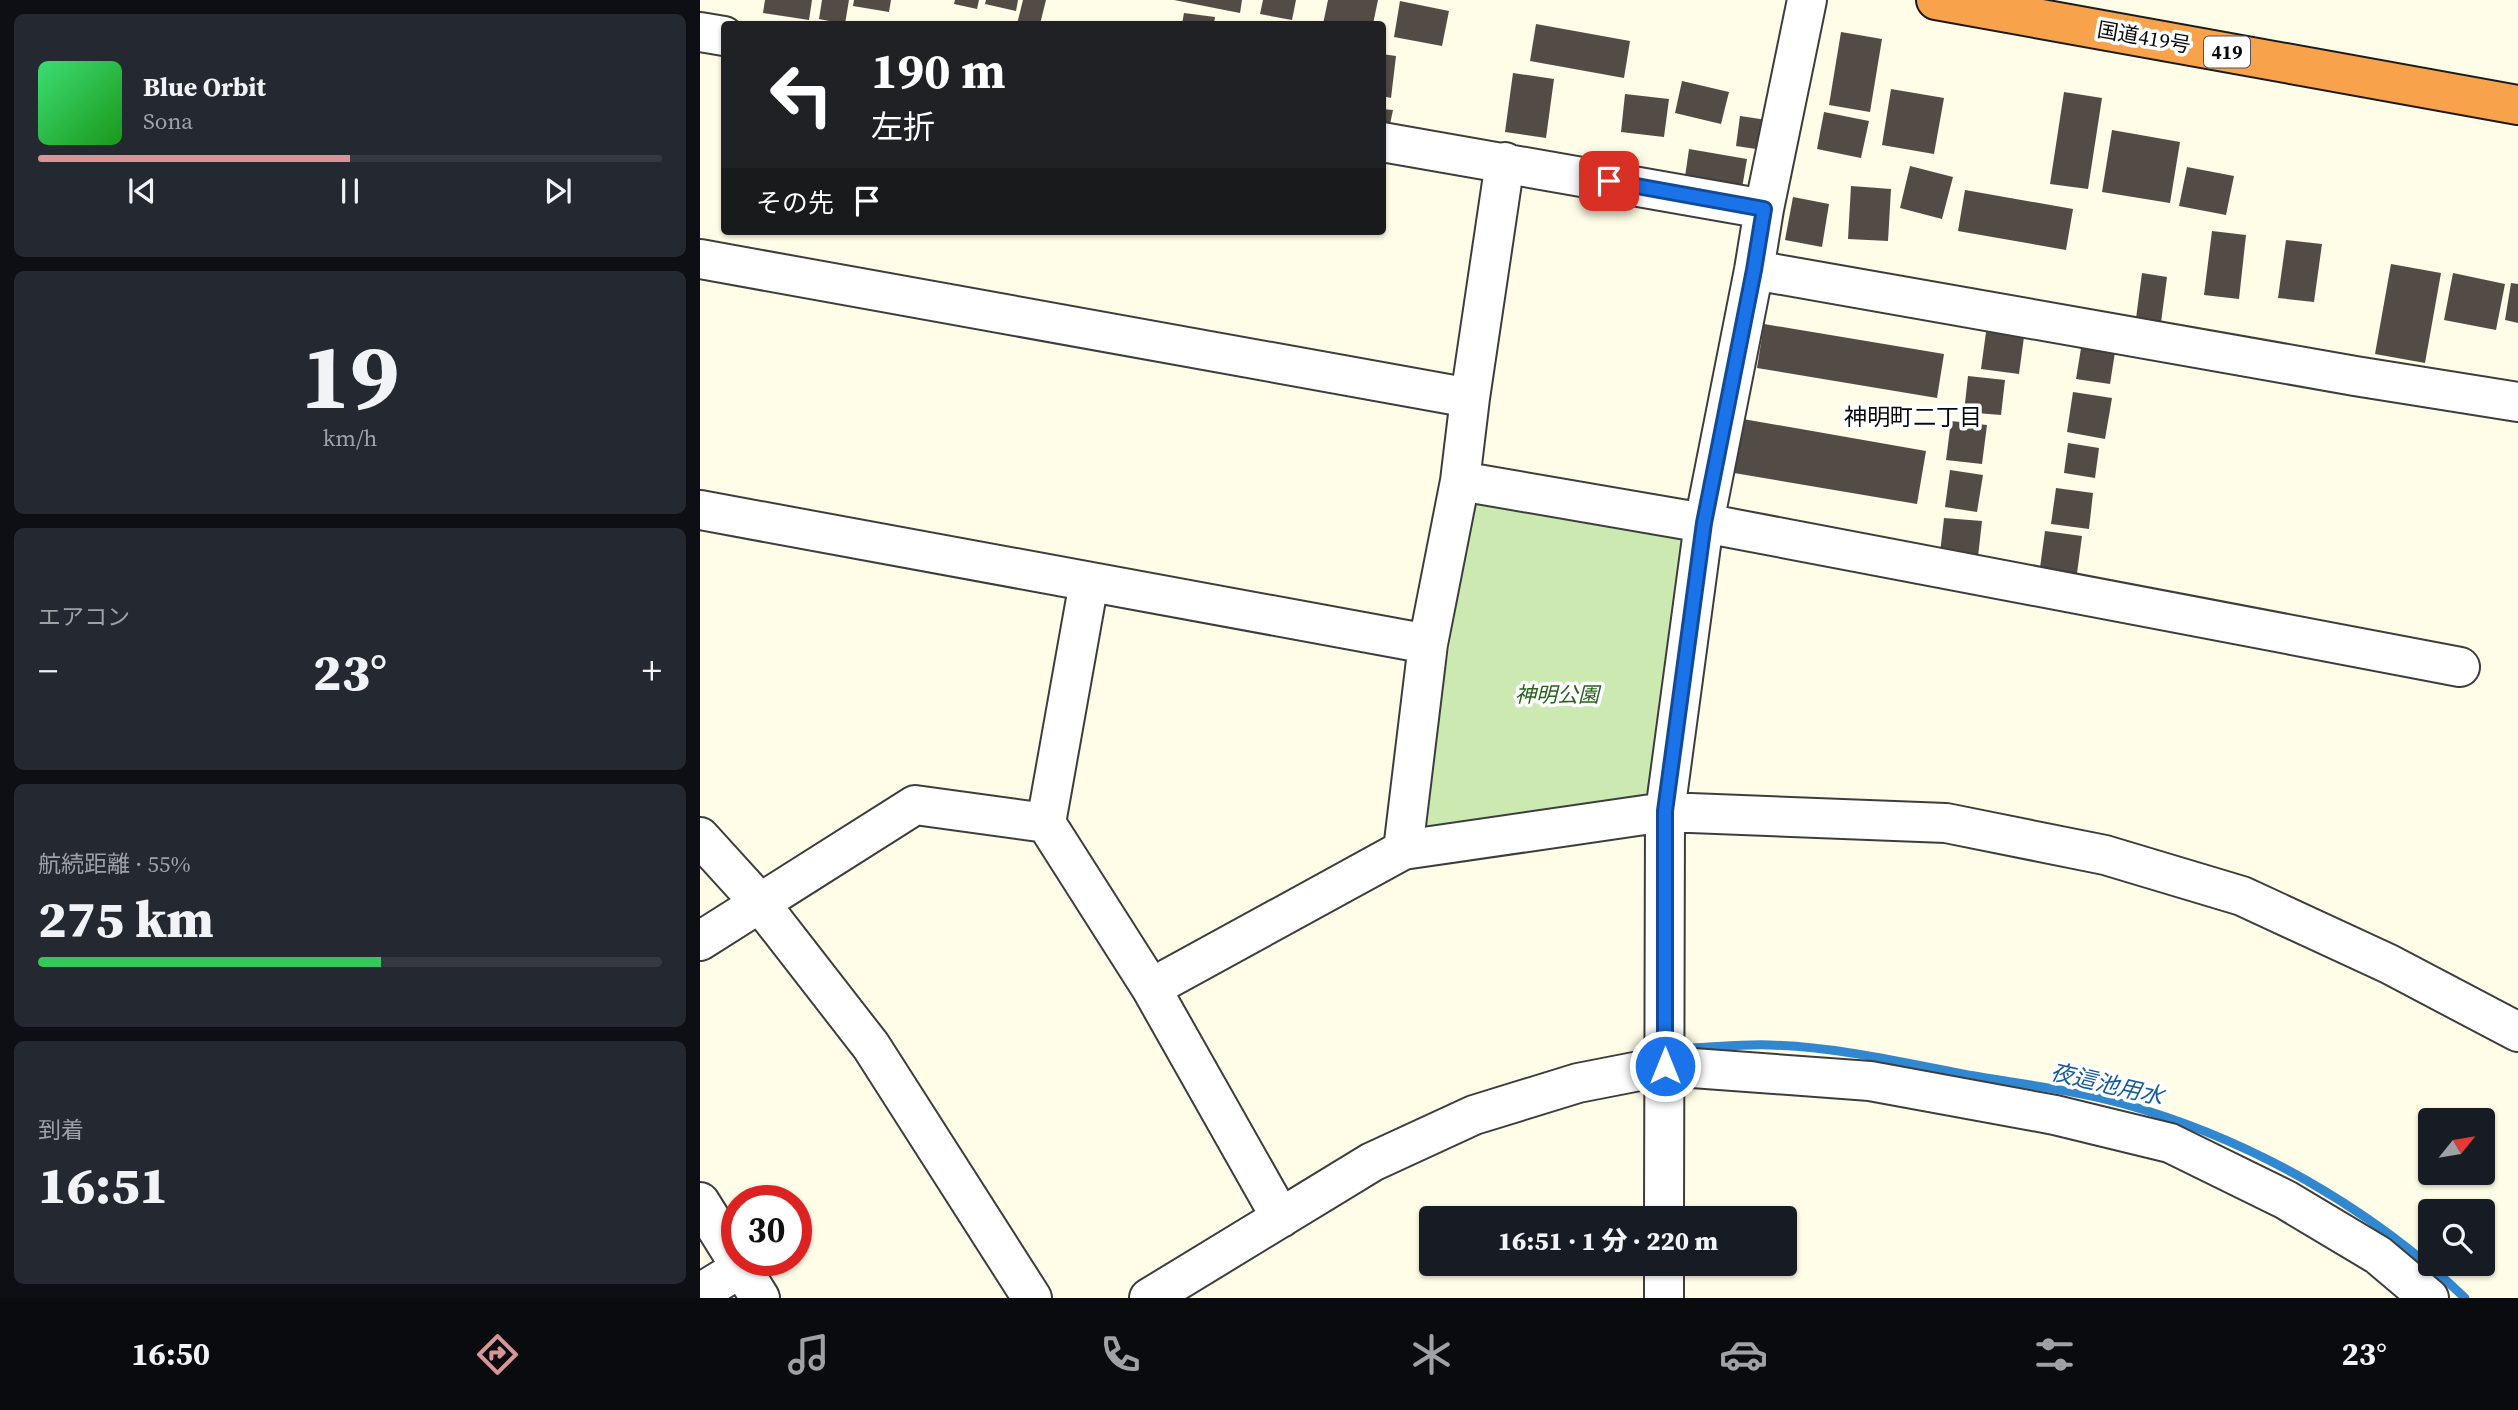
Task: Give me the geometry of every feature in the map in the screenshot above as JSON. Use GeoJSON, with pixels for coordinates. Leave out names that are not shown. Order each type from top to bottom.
{"type":"FeatureCollection","features":[{"type":"Feature","properties":{"kind":"highway","name":"国道419号"},"geometry":{"type":"LineString","coordinates":[[1936,0],[2518,105]]}},
{"type":"Feature","properties":{"kind":"street"},"geometry":{"type":"LineString","coordinates":[[1664,1206],[1665,811],[1704,523],[1807,0]]}},
{"type":"Feature","properties":{"kind":"street"},"geometry":{"type":"LineString","coordinates":[[700,32],[721,36]]}},
{"type":"Feature","properties":{"kind":"street"},"geometry":{"type":"LineString","coordinates":[[1386,143],[1764,209]]}},
{"type":"Feature","properties":{"kind":"street"},"geometry":{"type":"LineString","coordinates":[[1403,850],[1428,644],[1460,481],[1505,162]]}},
{"type":"Feature","properties":{"kind":"street"},"geometry":{"type":"LineString","coordinates":[[700,259],[1470,398]]}},
{"type":"Feature","properties":{"kind":"street"},"geometry":{"type":"LineString","coordinates":[[1754,270],[2355,376],[2518,402]]}},
{"type":"Feature","properties":{"kind":"street"},"geometry":{"type":"LineString","coordinates":[[1460,481],[1704,523],[2460,667]]}},
{"type":"Feature","properties":{"kind":"street"},"geometry":{"type":"LineString","coordinates":[[700,510],[1428,644]]}},
{"type":"Feature","properties":{"kind":"street"},"geometry":{"type":"LineString","coordinates":[[1090,582],[1046,823],[1151,988],[1281,1218]]}},
{"type":"Feature","properties":{"kind":"street"},"geometry":{"type":"LineString","coordinates":[[700,941],[915,805],[1046,823]]}},
{"type":"Feature","properties":{"kind":"street"},"geometry":{"type":"LineString","coordinates":[[1151,988],[1403,850],[1665,811],[1946,824],[2105,855],[2242,896],[2389,964],[2518,1032]]}},
{"type":"Feature","properties":{"kind":"street"},"geometry":{"type":"LineString","coordinates":[[700,837],[759,902],[871,1046],[1032,1298]]}},
{"type":"Feature","properties":{"kind":"street"},"geometry":{"type":"LineString","coordinates":[[1149,1298],[1371,1162],[1474,1115],[1578,1083],[1665,1066],[1870,1081],[2055,1115],[2170,1143],[2286,1200],[2378,1255],[2429,1298]]}},
{"type":"Feature","properties":{"kind":"street"},"geometry":{"type":"LineString","coordinates":[[700,1202],[750,1283],[700,1293]]}},
{"type":"Feature","properties":{"kind":"street"},"geometry":{"type":"LineString","coordinates":[[1664,1276],[1664,1298]]}},
{"type":"Feature","properties":{"kind":"green space","name":"神明公園"},"geometry":{"type":"Polygon","coordinates":[[[1474,501],[1691,531],[1658,801],[1417,839],[1474,501]]]}},
{"type":"Feature","properties":{"kind":"building"},"geometry":{"type":"Polygon","coordinates":[[[765,0],[812,0],[809,20],[763,13],[765,0]]]}},
{"type":"Feature","properties":{"kind":"building"},"geometry":{"type":"Polygon","coordinates":[[[822,0],[849,0],[846,21],[819,19],[822,0]]]}},
{"type":"Feature","properties":{"kind":"building"},"geometry":{"type":"Polygon","coordinates":[[[854,0],[891,0],[889,12],[853,6],[854,0]]]}},
{"type":"Feature","properties":{"kind":"building"},"geometry":{"type":"Polygon","coordinates":[[[955,0],[979,0],[977,9],[954,4],[955,0]]]}},
{"type":"Feature","properties":{"kind":"building"},"geometry":{"type":"Polygon","coordinates":[[[986,0],[1018,0],[1016,11],[985,4],[986,0]]]}},
{"type":"Feature","properties":{"kind":"building"},"geometry":{"type":"Polygon","coordinates":[[[1023,0],[1046,0],[1041,21],[1018,21],[1023,0]]]}},
{"type":"Feature","properties":{"kind":"building"},"geometry":{"type":"Polygon","coordinates":[[[1174,0],[1242,0],[1240,13],[1174,0]]]}},
{"type":"Feature","properties":{"kind":"building"},"geometry":{"type":"Polygon","coordinates":[[[1263,0],[1296,0],[1292,20],[1260,14],[1263,0]]]}},
{"type":"Feature","properties":{"kind":"building"},"geometry":{"type":"Polygon","coordinates":[[[1328,0],[1378,0],[1374,21],[1324,21],[1328,0]]]}},
{"type":"Feature","properties":{"kind":"building"},"geometry":{"type":"Polygon","coordinates":[[[1400,1],[1449,11],[1442,46],[1394,37],[1400,1]]]}},
{"type":"Feature","properties":{"kind":"building"},"geometry":{"type":"Polygon","coordinates":[[[1184,13],[1215,17],[1214,21],[1183,21],[1184,13]]]}},
{"type":"Feature","properties":{"kind":"building"},"geometry":{"type":"Polygon","coordinates":[[[1536,24],[1630,41],[1624,78],[1530,61],[1536,24]]]}},
{"type":"Feature","properties":{"kind":"building"},"geometry":{"type":"Polygon","coordinates":[[[1841,32],[1882,39],[1870,112],[1829,105],[1841,32]]]}},
{"type":"Feature","properties":{"kind":"building"},"geometry":{"type":"Polygon","coordinates":[[[1386,55],[1396,56],[1391,98],[1386,97],[1386,55]]]}},
{"type":"Feature","properties":{"kind":"building"},"geometry":{"type":"Polygon","coordinates":[[[1513,73],[1554,79],[1546,138],[1505,132],[1513,73]]]}},
{"type":"Feature","properties":{"kind":"building"},"geometry":{"type":"Polygon","coordinates":[[[1682,81],[1729,92],[1721,124],[1675,113],[1682,81]]]}},
{"type":"Feature","properties":{"kind":"building"},"geometry":{"type":"Polygon","coordinates":[[[1891,89],[1944,98],[1934,154],[1882,145],[1891,89]]]}},
{"type":"Feature","properties":{"kind":"building"},"geometry":{"type":"Polygon","coordinates":[[[2064,92],[2102,98],[2088,189],[2050,184],[2064,92]]]}},
{"type":"Feature","properties":{"kind":"building"},"geometry":{"type":"Polygon","coordinates":[[[1625,94],[1669,99],[1664,137],[1621,132],[1625,94]]]}},
{"type":"Feature","properties":{"kind":"building"},"geometry":{"type":"Polygon","coordinates":[[[1386,109],[1393,110],[1386,134],[1386,109]]]}},
{"type":"Feature","properties":{"kind":"building"},"geometry":{"type":"Polygon","coordinates":[[[1824,112],[1869,121],[1861,158],[1817,149],[1824,112]]]}},
{"type":"Feature","properties":{"kind":"building"},"geometry":{"type":"Polygon","coordinates":[[[1740,116],[1767,120],[1763,150],[1736,146],[1740,116]]]}},
{"type":"Feature","properties":{"kind":"building"},"geometry":{"type":"Polygon","coordinates":[[[2112,130],[2180,142],[2170,203],[2102,192],[2112,130]]]}},
{"type":"Feature","properties":{"kind":"building"},"geometry":{"type":"Polygon","coordinates":[[[1689,149],[1747,159],[1741,194],[1684,184],[1689,149]]]}},
{"type":"Feature","properties":{"kind":"building"},"geometry":{"type":"Polygon","coordinates":[[[1910,166],[1953,177],[1942,219],[1900,208],[1910,166]]]}},
{"type":"Feature","properties":{"kind":"building"},"geometry":{"type":"Polygon","coordinates":[[[2187,167],[2234,176],[2226,215],[2179,206],[2187,167]]]}},
{"type":"Feature","properties":{"kind":"building"},"geometry":{"type":"Polygon","coordinates":[[[1851,186],[1891,189],[1888,241],[1848,239],[1851,186]]]}},
{"type":"Feature","properties":{"kind":"building"},"geometry":{"type":"Polygon","coordinates":[[[1965,190],[2073,209],[2066,250],[1958,231],[1965,190]]]}},
{"type":"Feature","properties":{"kind":"building"},"geometry":{"type":"Polygon","coordinates":[[[1793,197],[1829,204],[1822,247],[1785,240],[1793,197]]]}},
{"type":"Feature","properties":{"kind":"building"},"geometry":{"type":"Polygon","coordinates":[[[2212,231],[2246,235],[2239,299],[2204,295],[2212,231]]]}},
{"type":"Feature","properties":{"kind":"building"},"geometry":{"type":"Polygon","coordinates":[[[2286,240],[2322,244],[2314,302],[2278,298],[2286,240]]]}},
{"type":"Feature","properties":{"kind":"building"},"geometry":{"type":"Polygon","coordinates":[[[2391,264],[2441,273],[2425,363],[2375,354],[2391,264]]]}},
{"type":"Feature","properties":{"kind":"building"},"geometry":{"type":"Polygon","coordinates":[[[2142,273],[2167,277],[2160,330],[2135,326],[2142,273]]]}},
{"type":"Feature","properties":{"kind":"building"},"geometry":{"type":"Polygon","coordinates":[[[2453,273],[2505,284],[2496,330],[2444,320],[2453,273]]]}},
{"type":"Feature","properties":{"kind":"building"},"geometry":{"type":"Polygon","coordinates":[[[2511,283],[2518,284],[2518,323],[2505,320],[2511,283]]]}},
{"type":"Feature","properties":{"kind":"building"},"geometry":{"type":"Polygon","coordinates":[[[1764,324],[1944,354],[1937,398],[1757,368],[1764,324]]]}},
{"type":"Feature","properties":{"kind":"building"},"geometry":{"type":"Polygon","coordinates":[[[1986,332],[2024,337],[2019,374],[1981,369],[1986,332]]]}},
{"type":"Feature","properties":{"kind":"building"},"geometry":{"type":"Polygon","coordinates":[[[2082,342],[2116,346],[2110,384],[2076,379],[2082,342]]]}},
{"type":"Feature","properties":{"kind":"building"},"geometry":{"type":"Polygon","coordinates":[[[1968,376],[2005,380],[2001,415],[1964,412],[1968,376]]]}},
{"type":"Feature","properties":{"kind":"building"},"geometry":{"type":"Polygon","coordinates":[[[2073,392],[2112,398],[2105,439],[2067,432],[2073,392]]]}},
{"type":"Feature","properties":{"kind":"building"},"geometry":{"type":"Polygon","coordinates":[[[1743,419],[1926,451],[1917,504],[1734,473],[1743,419]]]}},
{"type":"Feature","properties":{"kind":"building"},"geometry":{"type":"Polygon","coordinates":[[[1951,421],[1987,425],[1982,464],[1946,460],[1951,421]]]}},
{"type":"Feature","properties":{"kind":"building"},"geometry":{"type":"Polygon","coordinates":[[[2068,443],[2099,448],[2095,478],[2064,473],[2068,443]]]}},
{"type":"Feature","properties":{"kind":"building"},"geometry":{"type":"Polygon","coordinates":[[[1950,470],[1983,475],[1977,512],[1945,507],[1950,470]]]}},
{"type":"Feature","properties":{"kind":"building"},"geometry":{"type":"Polygon","coordinates":[[[2056,488],[2093,493],[2089,529],[2051,524],[2056,488]]]}},
{"type":"Feature","properties":{"kind":"building"},"geometry":{"type":"Polygon","coordinates":[[[1944,518],[1982,521],[1978,557],[1940,553],[1944,518]]]}},
{"type":"Feature","properties":{"kind":"building"},"geometry":{"type":"Polygon","coordinates":[[[2045,531],[2082,536],[2076,581],[2039,575],[2045,531]]]}},
{"type":"Feature","properties":{"kind":"waterway","name":"夜這池用水"},"geometry":{"type":"LineString","coordinates":[[1691,1048],[1770,1045],[1845,1052],[2085,1095],[2171,1119],[2262,1157],[2349,1206],[2429,1265],[2465,1298]]}},
{"type":"Feature","properties":{"kind":"district","name":"神明町二丁目"},"geometry":{"type":"Point","coordinates":[1913,417]}},
{"type":"Feature","properties":{"kind":"route"},"geometry":{"type":"LineString","coordinates":[[1609,181],[1764,209],[1704,523],[1665,811],[1665,1066]]}}]}
